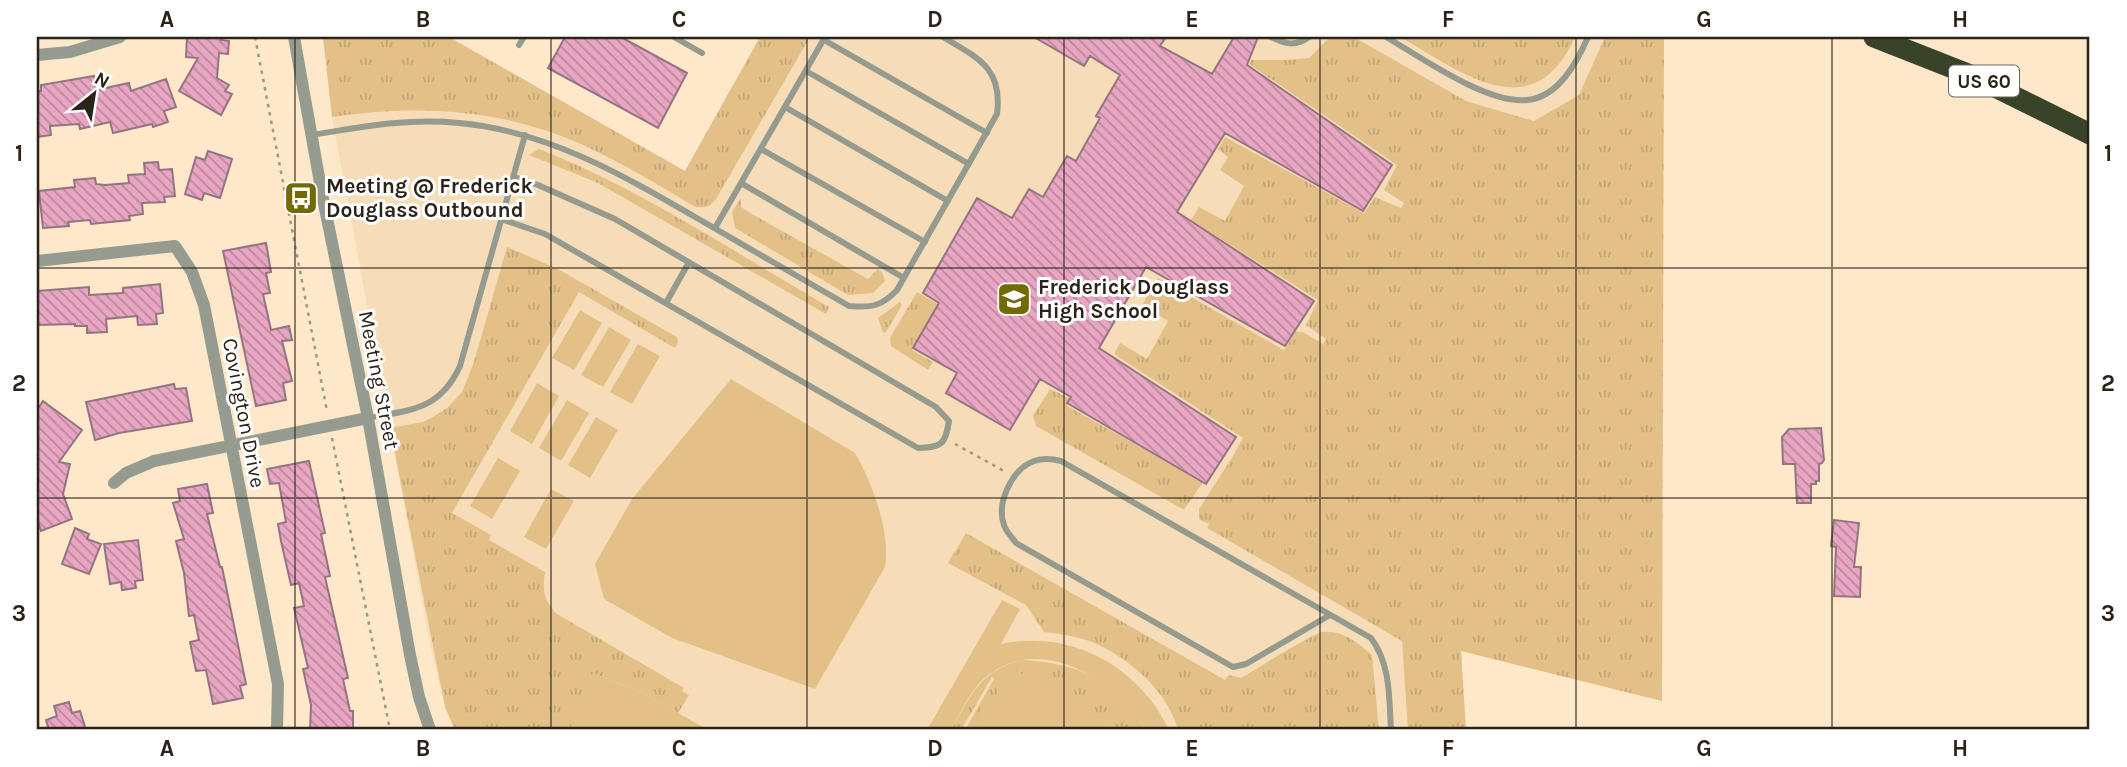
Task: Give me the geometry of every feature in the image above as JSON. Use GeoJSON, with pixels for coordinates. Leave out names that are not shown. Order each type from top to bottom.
{"type":"FeatureCollection","features":[{"type":"Feature","properties":{"kind":"highway","name":"US 60"},"geometry":{"type":"LineString","coordinates":[[1874,37],[1903,42],[2090,134]]}},
{"type":"Feature","properties":{"kind":"street"},"geometry":{"type":"LineString","coordinates":[[37,55],[70,52],[120,37]]}},
{"type":"Feature","properties":{"kind":"street","name":"Meeting Street"},"geometry":{"type":"LineString","coordinates":[[293,37],[368,418],[410,654],[430,730]]}},
{"type":"Feature","properties":{"kind":"street","name":"Covington Drive"},"geometry":{"type":"LineString","coordinates":[[37,261],[175,246],[192,272],[204,305],[278,684],[277,730]]}},
{"type":"Feature","properties":{"kind":"street"},"geometry":{"type":"LineString","coordinates":[[114,483],[126,473],[154,461],[368,418]]}},
{"type":"Feature","properties":{"kind":"lane"},"geometry":{"type":"LineString","coordinates":[[519,45],[524,37]]}},
{"type":"Feature","properties":{"kind":"lane"},"geometry":{"type":"LineString","coordinates":[[674,37],[702,53]]}},
{"type":"Feature","properties":{"kind":"lane"},"geometry":{"type":"LineString","coordinates":[[312,135],[401,121],[458,123],[524,135],[576,153],[639,185],[849,306],[867,307],[886,302],[897,290],[997,114],[998,85],[989,68],[975,55],[943,37]]}},
{"type":"Feature","properties":{"kind":"lane"},"geometry":{"type":"LineString","coordinates":[[1271,37],[1288,44],[1300,43],[1309,37]]}},
{"type":"Feature","properties":{"kind":"lane"},"geometry":{"type":"LineString","coordinates":[[1386,37],[1483,92],[1507,99],[1528,100],[1549,92],[1562,80],[1576,64],[1588,37]]}},
{"type":"Feature","properties":{"kind":"lane"},"geometry":{"type":"LineString","coordinates":[[715,229],[824,38],[987,133]]}},
{"type":"Feature","properties":{"kind":"lane"},"geometry":{"type":"LineString","coordinates":[[806,71],[969,164]]}},
{"type":"Feature","properties":{"kind":"lane"},"geometry":{"type":"LineString","coordinates":[[785,107],[948,201]]}},
{"type":"Feature","properties":{"kind":"lane"},"geometry":{"type":"LineString","coordinates":[[368,418],[415,410],[432,403],[453,380],[460,366],[524,135]]}},
{"type":"Feature","properties":{"kind":"lane"},"geometry":{"type":"LineString","coordinates":[[761,149],[925,242]]}},
{"type":"Feature","properties":{"kind":"lane"},"geometry":{"type":"LineString","coordinates":[[501,219],[545,234],[918,448],[936,447],[946,439],[949,421],[936,407],[615,219],[514,177]]}},
{"type":"Feature","properties":{"kind":"lane"},"geometry":{"type":"LineString","coordinates":[[741,183],[904,278]]}},
{"type":"Feature","properties":{"kind":"lane"},"geometry":{"type":"LineString","coordinates":[[666,303],[689,262]]}},
{"type":"Feature","properties":{"kind":"lane"},"geometry":{"type":"LineString","coordinates":[[1330,615],[1246,664],[1233,667],[1016,543],[1007,532],[1001,513],[1005,496],[1014,477],[1022,468],[1035,461],[1061,461],[1371,638],[1380,650],[1386,666],[1391,730]]}},
{"type":"Feature","properties":{"kind":"path"},"geometry":{"type":"LineString","coordinates":[[255,37],[328,414]]}},
{"type":"Feature","properties":{"kind":"path"},"geometry":{"type":"LineString","coordinates":[[332,435],[390,730]]}},
{"type":"Feature","properties":{"kind":"path"},"geometry":{"type":"LineString","coordinates":[[946,439],[1014,477]]}},
{"type":"Feature","properties":{"kind":"shaded area","name":"Frederick Douglass High School"},"geometry":{"type":"Polygon","coordinates":[[[323,37],[449,37],[685,171],[760,37],[1663,37],[1662,701],[1461,651],[1466,730],[454,730],[430,644],[332,117],[323,37]]]}},
{"type":"Feature","properties":{"kind":"green space"},"geometry":{"type":"Polygon","coordinates":[[[323,37],[449,37],[685,171],[760,37],[810,37],[716,199],[709,205],[695,207],[583,145],[522,124],[491,117],[428,111],[332,117],[323,37]]]}},
{"type":"Feature","properties":{"kind":"green space"},"geometry":{"type":"Polygon","coordinates":[[[1330,37],[1354,37],[1466,101],[1534,121],[1579,95],[1605,37],[1664,37],[1662,701],[1461,651],[1466,730],[1408,730],[1402,641],[1207,528],[1209,524],[1199,519],[1199,509],[1243,438],[1114,354],[1120,343],[1147,359],[1168,321],[1142,305],[1158,278],[1284,350],[1296,331],[1301,331],[1323,344],[1326,339],[1306,325],[1318,300],[1191,220],[1199,207],[1225,221],[1244,186],[1220,170],[1228,157],[1218,149],[1225,137],[1364,213],[1375,197],[1401,208],[1404,203],[1384,190],[1397,165],[1249,64],[1251,60],[1309,58],[1330,37]]]}},
{"type":"Feature","properties":{"kind":"green space"},"geometry":{"type":"Polygon","coordinates":[[[1400,37],[1575,37],[1558,65],[1538,81],[1517,87],[1494,85],[1471,77],[1400,37]]]}},
{"type":"Feature","properties":{"kind":"green space"},"geometry":{"type":"Polygon","coordinates":[[[539,149],[614,183],[687,222],[829,307],[826,314],[598,183],[529,155],[539,149]]]}},
{"type":"Feature","properties":{"kind":"green space"},"geometry":{"type":"Polygon","coordinates":[[[741,198],[741,207],[750,213],[868,279],[878,269],[885,281],[873,293],[848,295],[735,228],[732,212],[741,198]]]}},
{"type":"Feature","properties":{"kind":"green space"},"geometry":{"type":"Polygon","coordinates":[[[507,247],[558,269],[677,337],[678,342],[675,348],[579,292],[452,513],[491,535],[489,540],[545,572],[545,595],[557,614],[684,688],[682,691],[689,695],[678,713],[641,692],[593,673],[570,730],[455,730],[445,707],[390,428],[423,422],[433,417],[447,408],[462,392],[474,362],[507,247]]]}},
{"type":"Feature","properties":{"kind":"green space"},"geometry":{"type":"Polygon","coordinates":[[[917,292],[938,304],[912,350],[933,362],[928,370],[891,346],[890,338],[917,292]]]}},
{"type":"Feature","properties":{"kind":"green space"},"geometry":{"type":"Polygon","coordinates":[[[900,302],[902,305],[883,333],[878,318],[900,302]]]}},
{"type":"Feature","properties":{"kind":"green space"},"geometry":{"type":"Polygon","coordinates":[[[580,310],[602,323],[574,370],[552,358],[580,310]]]}},
{"type":"Feature","properties":{"kind":"green space"},"geometry":{"type":"Polygon","coordinates":[[[609,327],[631,340],[603,387],[581,375],[609,327]]]}},
{"type":"Feature","properties":{"kind":"green space"},"geometry":{"type":"Polygon","coordinates":[[[638,344],[660,356],[632,404],[610,392],[638,344]]]}},
{"type":"Feature","properties":{"kind":"green space"},"geometry":{"type":"Polygon","coordinates":[[[731,379],[855,453],[879,508],[885,539],[885,567],[815,689],[672,638],[604,599],[595,564],[632,499],[731,379]]]}},
{"type":"Feature","properties":{"kind":"green space"},"geometry":{"type":"Polygon","coordinates":[[[537,383],[559,396],[532,444],[510,431],[537,383]]]}},
{"type":"Feature","properties":{"kind":"green space"},"geometry":{"type":"Polygon","coordinates":[[[1050,389],[1069,398],[1067,406],[1203,482],[1184,510],[1036,426],[1033,416],[1050,389]]]}},
{"type":"Feature","properties":{"kind":"green space"},"geometry":{"type":"Polygon","coordinates":[[[567,400],[589,413],[561,461],[539,448],[567,400]]]}},
{"type":"Feature","properties":{"kind":"green space"},"geometry":{"type":"Polygon","coordinates":[[[596,417],[618,430],[590,478],[568,465],[596,417]]]}},
{"type":"Feature","properties":{"kind":"green space"},"geometry":{"type":"Polygon","coordinates":[[[498,458],[520,471],[492,519],[470,506],[498,458]]]}},
{"type":"Feature","properties":{"kind":"green space"},"geometry":{"type":"Polygon","coordinates":[[[551,489],[574,501],[546,549],[524,537],[551,489]]]}},
{"type":"Feature","properties":{"kind":"green space"},"geometry":{"type":"Polygon","coordinates":[[[966,533],[1225,680],[1229,675],[1241,678],[1317,634],[1330,632],[1344,635],[1372,655],[1379,730],[1178,730],[1173,716],[1156,689],[1132,666],[1092,642],[1044,632],[1026,605],[948,563],[966,533]]]}},
{"type":"Feature","properties":{"kind":"green space"},"geometry":{"type":"Polygon","coordinates":[[[1002,600],[1020,609],[1001,644],[1053,642],[1100,657],[1140,687],[1169,730],[1146,730],[1118,695],[1078,669],[1034,659],[1012,663],[984,678],[968,699],[951,730],[927,730],[1002,600]]]}},
{"type":"Feature","properties":{"kind":"green space"},"geometry":{"type":"Polygon","coordinates":[[[1022,660],[1061,665],[1095,677],[1122,698],[1146,730],[1119,730],[1012,669],[976,730],[965,730],[994,679],[992,677],[961,730],[951,730],[971,695],[986,678],[1022,660]]]}},
{"type":"Feature","properties":{"kind":"green space"},"geometry":{"type":"Polygon","coordinates":[[[1012,668],[1119,730],[976,730],[1012,668]]]}},
{"type":"Feature","properties":{"kind":"green space"},"geometry":{"type":"Polygon","coordinates":[[[593,673],[641,692],[708,730],[570,730],[579,699],[593,673]]]}},
{"type":"Feature","properties":{"kind":"building"},"geometry":{"type":"Polygon","coordinates":[[[187,37],[222,37],[221,40],[229,41],[228,54],[219,53],[217,78],[229,85],[225,91],[232,94],[221,115],[179,91],[198,58],[186,57],[187,37]]]}},
{"type":"Feature","properties":{"kind":"building"},"geometry":{"type":"Polygon","coordinates":[[[565,37],[621,37],[687,73],[658,128],[548,68],[565,37]]]}},
{"type":"Feature","properties":{"kind":"building","name":"Frederick Douglass High School"},"geometry":{"type":"Polygon","coordinates":[[[1034,37],[1166,37],[1160,46],[1212,74],[1234,37],[1258,37],[1247,65],[1392,165],[1363,211],[1225,133],[1177,212],[1314,301],[1285,346],[1146,267],[1099,348],[1236,437],[1206,484],[1067,403],[1071,397],[1040,379],[1010,430],[946,393],[957,373],[913,348],[939,303],[923,293],[977,198],[1012,218],[1029,189],[1043,197],[1067,156],[1076,161],[1100,118],[1096,116],[1120,75],[1090,56],[1084,66],[1034,37]]]}},
{"type":"Feature","properties":{"kind":"building"},"geometry":{"type":"Polygon","coordinates":[[[94,76],[96,90],[129,83],[131,91],[166,79],[176,107],[164,111],[168,122],[153,127],[152,124],[113,133],[110,122],[80,129],[79,124],[50,126],[51,135],[37,137],[37,91],[41,91],[41,85],[94,76]]]}},
{"type":"Feature","properties":{"kind":"building"},"geometry":{"type":"Polygon","coordinates":[[[208,151],[232,159],[220,198],[204,193],[202,200],[185,194],[196,157],[205,160],[208,151]]]}},
{"type":"Feature","properties":{"kind":"building"},"geometry":{"type":"Polygon","coordinates":[[[158,162],[159,170],[172,169],[175,196],[164,197],[165,202],[142,203],[143,214],[129,216],[130,220],[91,224],[90,220],[68,222],[69,226],[43,228],[39,191],[75,187],[74,180],[95,178],[96,184],[129,183],[128,175],[145,174],[144,163],[158,162]]]}},
{"type":"Feature","properties":{"kind":"building"},"geometry":{"type":"Polygon","coordinates":[[[266,243],[271,272],[266,273],[270,293],[263,294],[271,330],[289,326],[292,340],[282,341],[292,381],[283,383],[286,400],[256,406],[223,251],[266,243]]]}},
{"type":"Feature","properties":{"kind":"building"},"geometry":{"type":"Polygon","coordinates":[[[160,284],[163,313],[156,314],[157,324],[138,325],[137,316],[106,319],[107,332],[87,333],[87,326],[75,324],[37,325],[37,291],[89,287],[89,295],[123,293],[123,288],[160,284]]]}},
{"type":"Feature","properties":{"kind":"building"},"geometry":{"type":"Polygon","coordinates":[[[174,384],[175,389],[186,388],[192,421],[119,433],[95,440],[86,402],[174,384]]]}},
{"type":"Feature","properties":{"kind":"building"},"geometry":{"type":"Polygon","coordinates":[[[43,401],[82,430],[59,462],[70,464],[63,494],[72,519],[41,531],[37,519],[37,410],[43,401]]]}},
{"type":"Feature","properties":{"kind":"building"},"geometry":{"type":"Polygon","coordinates":[[[1821,428],[1824,460],[1819,464],[1819,481],[1811,484],[1811,503],[1797,503],[1795,464],[1783,464],[1782,437],[1789,429],[1821,428]]]}},
{"type":"Feature","properties":{"kind":"building"},"geometry":{"type":"Polygon","coordinates":[[[309,461],[325,533],[321,534],[330,576],[325,577],[348,678],[343,679],[350,711],[353,711],[353,730],[310,730],[311,705],[303,669],[308,668],[294,608],[304,606],[299,583],[291,585],[281,541],[278,524],[286,522],[279,483],[270,484],[267,469],[309,461]]]}},
{"type":"Feature","properties":{"kind":"building"},"geometry":{"type":"Polygon","coordinates":[[[207,484],[213,513],[207,514],[222,567],[246,684],[240,686],[243,698],[213,704],[206,670],[196,671],[190,642],[199,640],[194,615],[189,616],[184,573],[176,541],[184,539],[173,503],[180,501],[178,489],[207,484]]]}},
{"type":"Feature","properties":{"kind":"building"},"geometry":{"type":"Polygon","coordinates":[[[1834,520],[1859,523],[1854,567],[1861,567],[1860,597],[1834,596],[1836,547],[1831,546],[1834,520]]]}},
{"type":"Feature","properties":{"kind":"building"},"geometry":{"type":"Polygon","coordinates":[[[75,528],[89,534],[87,539],[101,544],[89,574],[62,564],[75,528]]]}},
{"type":"Feature","properties":{"kind":"building"},"geometry":{"type":"Polygon","coordinates":[[[138,540],[143,580],[135,581],[136,588],[122,590],[121,582],[110,584],[104,544],[138,540]]]}},
{"type":"Feature","properties":{"kind":"building"},"geometry":{"type":"Polygon","coordinates":[[[69,702],[72,713],[80,711],[86,730],[49,730],[46,720],[57,716],[54,706],[69,702]]]}},
{"type":"Feature","properties":{"kind":"place","name":"Meeting @ Frederick Douglass Outbound"},"geometry":{"type":"Point","coordinates":[301,198]}},
{"type":"Feature","properties":{"kind":"place","name":"Frederick Douglass High School"},"geometry":{"type":"Point","coordinates":[1014,299]}}]}
